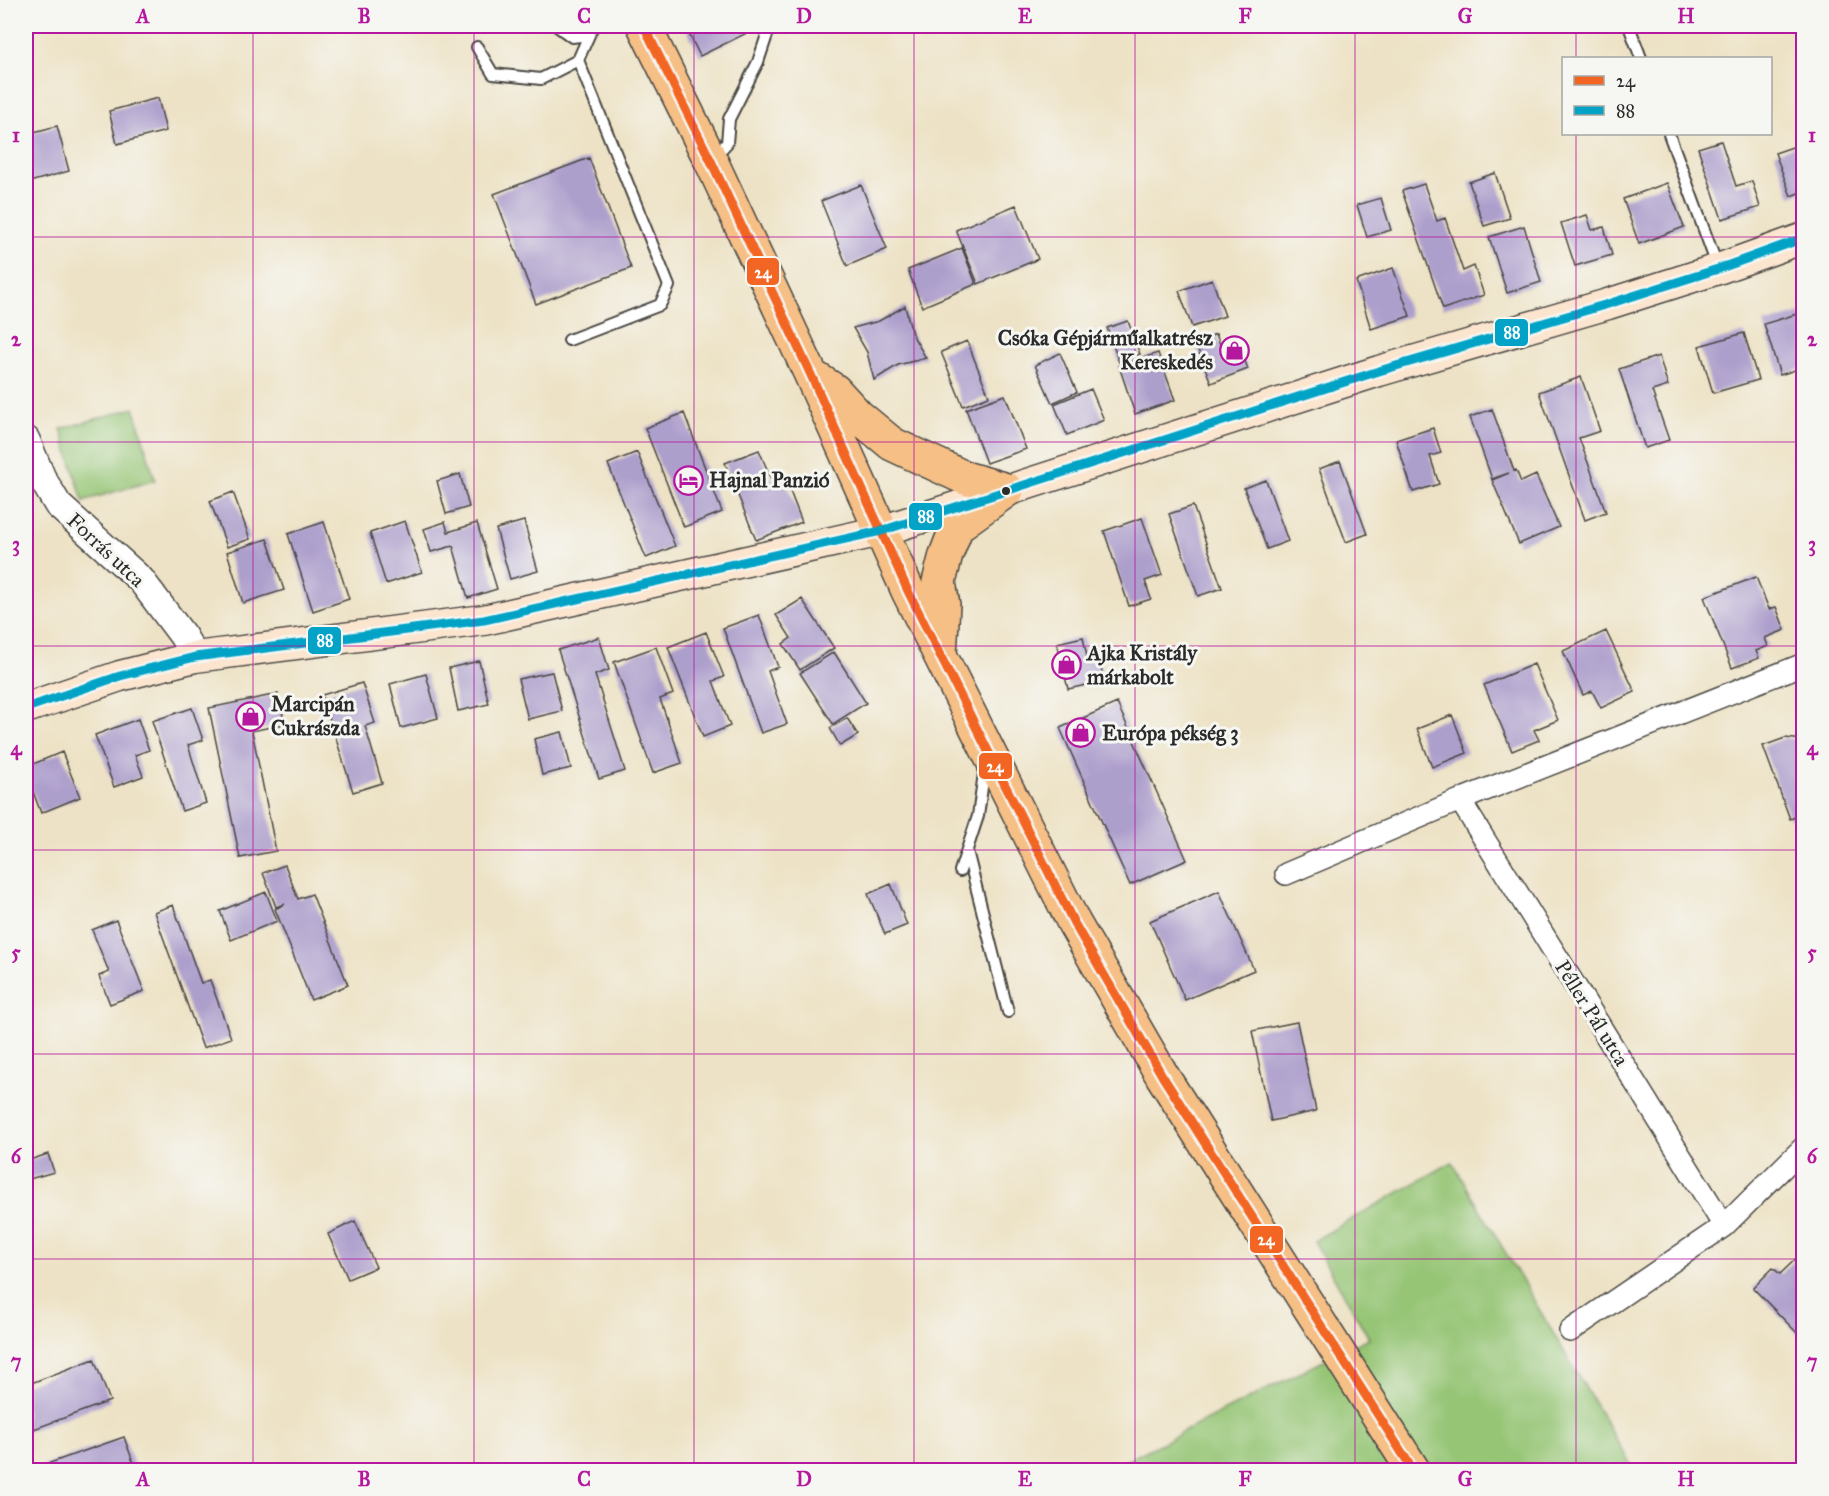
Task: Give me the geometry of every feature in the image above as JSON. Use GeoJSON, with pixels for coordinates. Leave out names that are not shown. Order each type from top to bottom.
{"type":"FeatureCollection","features":[{"type":"Feature","properties":{"kind":"main road"},"geometry":{"type":"LineString","coordinates":[[644,26],[711,161],[811,375],[908,591],[1074,923],[1163,1077],[1413,1470]]}},
{"type":"Feature","properties":{"kind":"main road"},"geometry":{"type":"LineString","coordinates":[[26,708],[120,676],[195,657],[484,620],[881,531],[1379,372],[1608,304],[1803,238]]}},
{"type":"Feature","properties":{"kind":"main road"},"geometry":{"type":"LineString","coordinates":[[811,375],[834,390],[857,415],[892,444],[965,478],[1006,490]]}},
{"type":"Feature","properties":{"kind":"main road"},"geometry":{"type":"LineString","coordinates":[[940,655],[943,604],[939,582],[945,555],[957,526],[1006,490]]}},
{"type":"Feature","properties":{"kind":"street","name":"Forrás utca"},"geometry":{"type":"LineString","coordinates":[[26,440],[42,478],[58,505],[141,580],[183,636],[195,657]]}},
{"type":"Feature","properties":{"kind":"street"},"geometry":{"type":"LineString","coordinates":[[1286,874],[1460,800],[1803,664]]}},
{"type":"Feature","properties":{"kind":"street","name":"Péller Pál utca"},"geometry":{"type":"LineString","coordinates":[[1460,800],[1724,1226]]}},
{"type":"Feature","properties":{"kind":"street"},"geometry":{"type":"LineString","coordinates":[[1570,1331],[1724,1226],[1803,1147]]}},
{"type":"Feature","properties":{"kind":"lane"},"geometry":{"type":"LineString","coordinates":[[557,26],[572,37],[591,30]]}},
{"type":"Feature","properties":{"kind":"lane"},"geometry":{"type":"LineString","coordinates":[[711,161],[727,142],[729,119],[758,62],[768,32],[765,26]]}},
{"type":"Feature","properties":{"kind":"lane"},"geometry":{"type":"LineString","coordinates":[[1629,26],[1641,57]]}},
{"type":"Feature","properties":{"kind":"lane"},"geometry":{"type":"LineString","coordinates":[[477,47],[493,74],[541,79],[578,60],[591,30]]}},
{"type":"Feature","properties":{"kind":"lane"},"geometry":{"type":"LineString","coordinates":[[569,340],[660,305],[669,286],[578,60]]}},
{"type":"Feature","properties":{"kind":"lane"},"geometry":{"type":"LineString","coordinates":[[1669,135],[1718,268]]}},
{"type":"Feature","properties":{"kind":"lane"},"geometry":{"type":"LineString","coordinates":[[960,871],[978,816],[986,750]]}},
{"type":"Feature","properties":{"kind":"lane"},"geometry":{"type":"LineString","coordinates":[[967,851],[1008,1012]]}},
{"type":"Feature","properties":{"kind":"green space"},"geometry":{"type":"Polygon","coordinates":[[[134,408],[155,480],[83,501],[61,429],[134,408]]]}},
{"type":"Feature","properties":{"kind":"green space"},"geometry":{"type":"Polygon","coordinates":[[[1452,1162],[1634,1470],[1108,1470],[1369,1338],[1313,1241],[1452,1162]]]}},
{"type":"Feature","properties":{"kind":"building"},"geometry":{"type":"Polygon","coordinates":[[[685,26],[756,26],[757,28],[700,56],[685,26]]]}},
{"type":"Feature","properties":{"kind":"building"},"geometry":{"type":"Polygon","coordinates":[[[158,98],[166,131],[117,144],[109,111],[158,98]]]}},
{"type":"Feature","properties":{"kind":"building"},"geometry":{"type":"Polygon","coordinates":[[[57,126],[69,171],[26,183],[26,134],[57,126]]]}},
{"type":"Feature","properties":{"kind":"building"},"geometry":{"type":"Polygon","coordinates":[[[1721,141],[1736,186],[1752,181],[1760,207],[1722,219],[1698,148],[1721,141]]]}},
{"type":"Feature","properties":{"kind":"building"},"geometry":{"type":"Polygon","coordinates":[[[1804,143],[1804,191],[1791,196],[1775,153],[1804,143]]]}},
{"type":"Feature","properties":{"kind":"building"},"geometry":{"type":"Polygon","coordinates":[[[589,158],[631,268],[536,304],[494,194],[589,158]]]}},
{"type":"Feature","properties":{"kind":"building"},"geometry":{"type":"Polygon","coordinates":[[[1495,173],[1510,218],[1484,226],[1469,182],[1495,173]]]}},
{"type":"Feature","properties":{"kind":"building"},"geometry":{"type":"Polygon","coordinates":[[[1667,183],[1684,227],[1639,244],[1623,199],[1667,183]]]}},
{"type":"Feature","properties":{"kind":"building"},"geometry":{"type":"Polygon","coordinates":[[[1424,184],[1437,221],[1445,218],[1463,271],[1474,266],[1484,295],[1443,309],[1402,191],[1424,184]]]}},
{"type":"Feature","properties":{"kind":"building"},"geometry":{"type":"Polygon","coordinates":[[[861,185],[887,249],[847,266],[821,201],[861,185]]]}},
{"type":"Feature","properties":{"kind":"building"},"geometry":{"type":"Polygon","coordinates":[[[1381,198],[1391,230],[1367,237],[1357,205],[1381,198]]]}},
{"type":"Feature","properties":{"kind":"building"},"geometry":{"type":"Polygon","coordinates":[[[1016,205],[1038,259],[978,284],[956,230],[1016,205]]]}},
{"type":"Feature","properties":{"kind":"building"},"geometry":{"type":"Polygon","coordinates":[[[1587,215],[1592,230],[1604,227],[1612,255],[1575,266],[1561,223],[1587,215]]]}},
{"type":"Feature","properties":{"kind":"building"},"geometry":{"type":"Polygon","coordinates":[[[1524,226],[1541,282],[1507,293],[1489,237],[1524,226]]]}},
{"type":"Feature","properties":{"kind":"building"},"geometry":{"type":"Polygon","coordinates":[[[962,248],[976,284],[922,307],[908,270],[962,248]]]}},
{"type":"Feature","properties":{"kind":"building"},"geometry":{"type":"Polygon","coordinates":[[[1393,268],[1410,316],[1371,329],[1356,281],[1393,268]]]}},
{"type":"Feature","properties":{"kind":"building"},"geometry":{"type":"Polygon","coordinates":[[[1212,279],[1225,316],[1192,327],[1179,291],[1212,279]]]}},
{"type":"Feature","properties":{"kind":"building"},"geometry":{"type":"Polygon","coordinates":[[[905,306],[912,334],[926,358],[898,365],[874,380],[867,352],[853,328],[879,321],[905,306]]]}},
{"type":"Feature","properties":{"kind":"building"},"geometry":{"type":"Polygon","coordinates":[[[1800,313],[1804,325],[1804,367],[1780,375],[1764,324],[1800,313]]]}},
{"type":"Feature","properties":{"kind":"building"},"geometry":{"type":"Polygon","coordinates":[[[1128,321],[1140,354],[1119,362],[1107,328],[1128,321]]]}},
{"type":"Feature","properties":{"kind":"building"},"geometry":{"type":"Polygon","coordinates":[[[1744,333],[1758,380],[1713,393],[1699,346],[1744,333]]]}},
{"type":"Feature","properties":{"kind":"building"},"geometry":{"type":"Polygon","coordinates":[[[1216,334],[1221,347],[1237,340],[1248,369],[1211,383],[1195,342],[1216,334]]]}},
{"type":"Feature","properties":{"kind":"building"},"geometry":{"type":"Polygon","coordinates":[[[967,341],[989,396],[963,406],[941,352],[967,341]]]}},
{"type":"Feature","properties":{"kind":"building"},"geometry":{"type":"Polygon","coordinates":[[[1060,353],[1077,392],[1052,403],[1035,365],[1060,353]]]}},
{"type":"Feature","properties":{"kind":"building"},"geometry":{"type":"Polygon","coordinates":[[[1158,353],[1175,400],[1135,414],[1119,366],[1158,353]]]}},
{"type":"Feature","properties":{"kind":"building"},"geometry":{"type":"Polygon","coordinates":[[[1659,356],[1668,386],[1652,391],[1669,440],[1645,448],[1619,369],[1659,356]]]}},
{"type":"Feature","properties":{"kind":"building"},"geometry":{"type":"Polygon","coordinates":[[[1581,377],[1600,431],[1579,438],[1606,512],[1585,520],[1539,392],[1581,377]]]}},
{"type":"Feature","properties":{"kind":"building"},"geometry":{"type":"Polygon","coordinates":[[[1091,389],[1104,420],[1067,435],[1054,404],[1091,389]]]}},
{"type":"Feature","properties":{"kind":"building"},"geometry":{"type":"Polygon","coordinates":[[[1005,395],[1026,449],[986,463],[966,409],[1005,395]]]}},
{"type":"Feature","properties":{"kind":"building"},"geometry":{"type":"Polygon","coordinates":[[[1492,409],[1514,471],[1516,470],[1521,482],[1536,475],[1559,527],[1519,544],[1492,480],[1509,473],[1492,479],[1470,417],[1492,409]]]}},
{"type":"Feature","properties":{"kind":"building"},"geometry":{"type":"Polygon","coordinates":[[[684,413],[722,512],[684,527],[645,428],[684,413]]]}},
{"type":"Feature","properties":{"kind":"building"},"geometry":{"type":"Polygon","coordinates":[[[1433,428],[1441,453],[1430,456],[1439,484],[1413,492],[1396,440],[1433,428]]]}},
{"type":"Feature","properties":{"kind":"building"},"geometry":{"type":"Polygon","coordinates":[[[759,450],[772,481],[784,476],[802,522],[756,540],[725,463],[759,450]]]}},
{"type":"Feature","properties":{"kind":"building"},"geometry":{"type":"Polygon","coordinates":[[[637,452],[675,546],[646,558],[608,464],[637,452]]]}},
{"type":"Feature","properties":{"kind":"building"},"geometry":{"type":"Polygon","coordinates":[[[1340,461],[1367,534],[1346,542],[1319,469],[1340,461]]]}},
{"type":"Feature","properties":{"kind":"building"},"geometry":{"type":"Polygon","coordinates":[[[460,474],[469,507],[446,514],[437,481],[460,474]]]}},
{"type":"Feature","properties":{"kind":"building"},"geometry":{"type":"Polygon","coordinates":[[[1266,480],[1288,541],[1267,549],[1244,488],[1266,480]]]}},
{"type":"Feature","properties":{"kind":"building"},"geometry":{"type":"Polygon","coordinates":[[[233,492],[250,539],[227,547],[210,501],[233,492]]]}},
{"type":"Feature","properties":{"kind":"building"},"geometry":{"type":"Polygon","coordinates":[[[1193,506],[1222,588],[1198,596],[1169,514],[1193,506]]]}},
{"type":"Feature","properties":{"kind":"building"},"geometry":{"type":"Polygon","coordinates":[[[1142,518],[1162,575],[1145,581],[1151,599],[1129,606],[1104,531],[1142,518]]]}},
{"type":"Feature","properties":{"kind":"building"},"geometry":{"type":"Polygon","coordinates":[[[405,521],[422,572],[386,584],[370,533],[405,521]]]}},
{"type":"Feature","properties":{"kind":"building"},"geometry":{"type":"Polygon","coordinates":[[[524,521],[538,571],[510,579],[496,529],[524,521]]]}},
{"type":"Feature","properties":{"kind":"building"},"geometry":{"type":"Polygon","coordinates":[[[324,522],[349,599],[313,611],[288,534],[324,522]]]}},
{"type":"Feature","properties":{"kind":"building"},"geometry":{"type":"Polygon","coordinates":[[[445,522],[448,532],[477,523],[497,589],[468,598],[453,546],[431,552],[424,529],[445,522]]]}},
{"type":"Feature","properties":{"kind":"building"},"geometry":{"type":"Polygon","coordinates":[[[267,539],[284,590],[243,603],[227,552],[267,539]]]}},
{"type":"Feature","properties":{"kind":"building"},"geometry":{"type":"Polygon","coordinates":[[[1756,577],[1769,609],[1776,607],[1785,630],[1765,638],[1768,646],[1756,651],[1759,658],[1732,668],[1704,597],[1756,577]]]}},
{"type":"Feature","properties":{"kind":"building"},"geometry":{"type":"Polygon","coordinates":[[[802,599],[834,648],[800,670],[783,644],[791,638],[776,615],[802,599]]]}},
{"type":"Feature","properties":{"kind":"building"},"geometry":{"type":"Polygon","coordinates":[[[759,615],[778,667],[768,671],[787,724],[761,733],[723,628],[759,615]]]}},
{"type":"Feature","properties":{"kind":"building"},"geometry":{"type":"Polygon","coordinates":[[[1606,631],[1635,692],[1601,708],[1592,691],[1583,695],[1563,651],[1606,631]]]}},
{"type":"Feature","properties":{"kind":"building"},"geometry":{"type":"Polygon","coordinates":[[[706,632],[724,677],[713,681],[730,726],[703,737],[668,647],[706,632]]]}},
{"type":"Feature","properties":{"kind":"building"},"geometry":{"type":"Polygon","coordinates":[[[599,637],[609,670],[595,675],[625,771],[599,779],[558,650],[599,637]]]}},
{"type":"Feature","properties":{"kind":"building"},"geometry":{"type":"Polygon","coordinates":[[[1083,637],[1087,657],[1098,655],[1104,681],[1068,689],[1057,643],[1083,637]]]}},
{"type":"Feature","properties":{"kind":"building"},"geometry":{"type":"Polygon","coordinates":[[[656,647],[673,694],[660,699],[682,763],[653,773],[614,662],[656,647]]]}},
{"type":"Feature","properties":{"kind":"building"},"geometry":{"type":"Polygon","coordinates":[[[834,652],[866,703],[833,724],[800,673],[834,652]]]}},
{"type":"Feature","properties":{"kind":"building"},"geometry":{"type":"Polygon","coordinates":[[[479,661],[489,704],[458,711],[449,668],[479,661]]]}},
{"type":"Feature","properties":{"kind":"building"},"geometry":{"type":"Polygon","coordinates":[[[1534,664],[1558,720],[1534,730],[1539,740],[1512,751],[1484,685],[1534,664]]]}},
{"type":"Feature","properties":{"kind":"building"},"geometry":{"type":"Polygon","coordinates":[[[552,672],[562,711],[528,719],[518,679],[552,672]]]}},
{"type":"Feature","properties":{"kind":"building"},"geometry":{"type":"Polygon","coordinates":[[[426,674],[438,718],[401,728],[390,684],[426,674]]]}},
{"type":"Feature","properties":{"kind":"building"},"geometry":{"type":"Polygon","coordinates":[[[362,683],[375,723],[365,726],[382,783],[353,792],[322,695],[362,683]]]}},
{"type":"Feature","properties":{"kind":"building"},"geometry":{"type":"Polygon","coordinates":[[[278,694],[285,724],[252,731],[276,851],[240,858],[209,708],[278,694]]]}},
{"type":"Feature","properties":{"kind":"building"},"geometry":{"type":"Polygon","coordinates":[[[1117,703],[1187,860],[1130,885],[1060,728],[1117,703]]]}},
{"type":"Feature","properties":{"kind":"building"},"geometry":{"type":"Polygon","coordinates":[[[192,708],[203,740],[188,745],[206,803],[182,811],[152,721],[192,708]]]}},
{"type":"Feature","properties":{"kind":"building"},"geometry":{"type":"Polygon","coordinates":[[[1452,715],[1467,753],[1432,767],[1417,729],[1452,715]]]}},
{"type":"Feature","properties":{"kind":"building"},"geometry":{"type":"Polygon","coordinates":[[[847,718],[858,735],[840,746],[830,728],[847,718]]]}},
{"type":"Feature","properties":{"kind":"building"},"geometry":{"type":"Polygon","coordinates":[[[138,719],[149,750],[135,755],[143,776],[114,787],[95,735],[138,719]]]}},
{"type":"Feature","properties":{"kind":"building"},"geometry":{"type":"Polygon","coordinates":[[[562,732],[571,768],[542,775],[534,739],[562,732]]]}},
{"type":"Feature","properties":{"kind":"building"},"geometry":{"type":"Polygon","coordinates":[[[1785,738],[1804,740],[1804,814],[1790,819],[1763,746],[1785,738]]]}},
{"type":"Feature","properties":{"kind":"building"},"geometry":{"type":"Polygon","coordinates":[[[62,752],[80,797],[41,813],[26,773],[26,767],[62,752]]]}},
{"type":"Feature","properties":{"kind":"building"},"geometry":{"type":"Polygon","coordinates":[[[285,865],[298,899],[312,894],[348,985],[311,1000],[275,909],[285,904],[276,907],[263,873],[285,865]]]}},
{"type":"Feature","properties":{"kind":"building"},"geometry":{"type":"Polygon","coordinates":[[[891,884],[907,925],[885,934],[868,894],[891,884]]]}},
{"type":"Feature","properties":{"kind":"building"},"geometry":{"type":"Polygon","coordinates":[[[1219,891],[1254,970],[1185,1000],[1150,921],[1219,891]]]}},
{"type":"Feature","properties":{"kind":"building"},"geometry":{"type":"Polygon","coordinates":[[[266,892],[277,921],[231,940],[220,911],[266,892]]]}},
{"type":"Feature","properties":{"kind":"building"},"geometry":{"type":"Polygon","coordinates":[[[173,905],[201,983],[210,980],[231,1038],[203,1048],[154,912],[173,905]]]}},
{"type":"Feature","properties":{"kind":"building"},"geometry":{"type":"Polygon","coordinates":[[[116,920],[144,991],[110,1004],[99,976],[109,972],[92,930],[116,920]]]}},
{"type":"Feature","properties":{"kind":"building"},"geometry":{"type":"Polygon","coordinates":[[[1297,1022],[1316,1111],[1271,1121],[1252,1031],[1297,1022]]]}},
{"type":"Feature","properties":{"kind":"building"},"geometry":{"type":"Polygon","coordinates":[[[48,1154],[54,1172],[26,1180],[26,1161],[48,1154]]]}},
{"type":"Feature","properties":{"kind":"building"},"geometry":{"type":"Polygon","coordinates":[[[355,1221],[376,1267],[348,1279],[328,1234],[355,1221]]]}},
{"type":"Feature","properties":{"kind":"building"},"geometry":{"type":"Polygon","coordinates":[[[1800,1255],[1804,1258],[1804,1340],[1753,1288],[1773,1268],[1780,1274],[1800,1255]]]}},
{"type":"Feature","properties":{"kind":"building"},"geometry":{"type":"Polygon","coordinates":[[[94,1359],[110,1401],[26,1432],[26,1385],[94,1359]]]}},
{"type":"Feature","properties":{"kind":"building"},"geometry":{"type":"Polygon","coordinates":[[[124,1437],[136,1470],[30,1470],[124,1437]]]}},
{"type":"Feature","properties":{"kind":"transit line","name":"24"},"geometry":{"type":"LineString","coordinates":[[644,26],[711,161],[811,375],[908,591],[1074,923],[1163,1077],[1413,1470]]}},
{"type":"Feature","properties":{"kind":"transit line","name":"88"},"geometry":{"type":"LineString","coordinates":[[26,708],[120,676],[195,657],[484,620],[881,531],[1379,371],[1608,304],[1718,269],[1804,238]]}},
{"type":"Feature","properties":{"kind":"place","name":"Csóka Gépjárműalkatrész Kereskedés"},"geometry":{"type":"Point","coordinates":[1234,350]}},
{"type":"Feature","properties":{"kind":"place","name":"Hajnal Panzió"},"geometry":{"type":"Point","coordinates":[688,480]}},
{"type":"Feature","properties":{"kind":"place","name":"Ajka Kristály márkabolt"},"geometry":{"type":"Point","coordinates":[1066,665]}},
{"type":"Feature","properties":{"kind":"place","name":"Marcipán Cukrászda"},"geometry":{"type":"Point","coordinates":[250,716]}},
{"type":"Feature","properties":{"kind":"place","name":"Európa pékség 3"},"geometry":{"type":"Point","coordinates":[1081,733]}}]}
